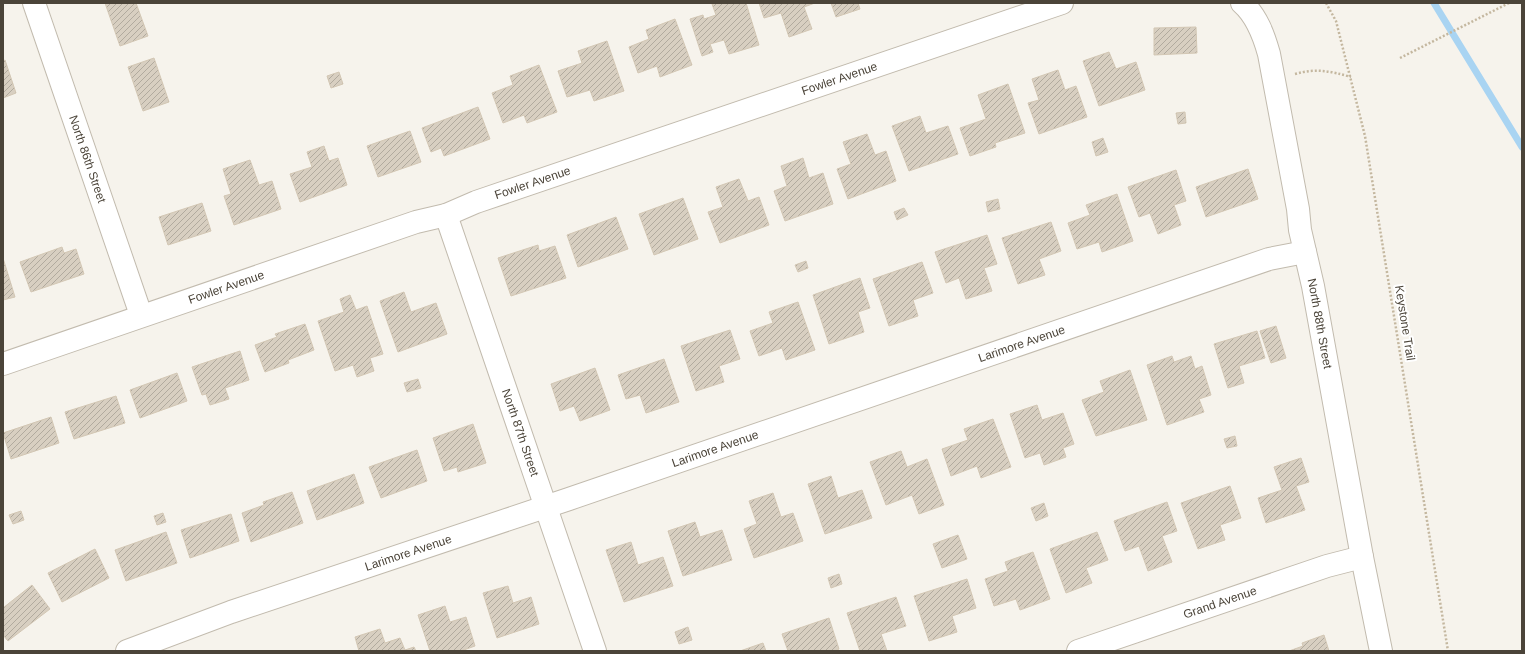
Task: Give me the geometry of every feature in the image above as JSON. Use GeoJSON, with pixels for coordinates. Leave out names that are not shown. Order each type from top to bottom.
{"type":"FeatureCollection","features":[{"type":"Feature","properties":{"kind":"street","name":"North 86th Street"},"geometry":{"type":"LineString","coordinates":[[34,3],[141,315]]}},
{"type":"Feature","properties":{"kind":"street","name":"Fowler Avenue"},"geometry":{"type":"LineString","coordinates":[[3,364],[141,315],[416,222],[446,215],[476,202],[1062,3]]}},
{"type":"Feature","properties":{"kind":"street","name":"North 88th Street"},"geometry":{"type":"LineString","coordinates":[[1242,3],[1257,21],[1265,39],[1274,80],[1362,557],[1381,651]]}},
{"type":"Feature","properties":{"kind":"street","name":"North 87th Street"},"geometry":{"type":"LineString","coordinates":[[446,215],[595,651]]}},
{"type":"Feature","properties":{"kind":"street","name":"Larimore Avenue"},"geometry":{"type":"LineString","coordinates":[[127,651],[231,612],[569,499],[1269,259],[1305,252]]}},
{"type":"Feature","properties":{"kind":"street","name":"Grand Avenue"},"geometry":{"type":"LineString","coordinates":[[1078,651],[1327,566],[1362,557]]}},
{"type":"Feature","properties":{"kind":"path","name":"Keystone Trail"},"geometry":{"type":"LineString","coordinates":[[1326,3],[1336,21],[1366,136],[1448,651]]}},
{"type":"Feature","properties":{"kind":"path"},"geometry":{"type":"LineString","coordinates":[[1400,58],[1509,3]]}},
{"type":"Feature","properties":{"kind":"path"},"geometry":{"type":"LineString","coordinates":[[1274,80],[1310,70],[1332,71],[1351,77]]}},
{"type":"Feature","properties":{"kind":"building"},"geometry":{"type":"Polygon","coordinates":[[[105,3],[136,3],[148,36],[120,46],[105,3]]]}},
{"type":"Feature","properties":{"kind":"building"},"geometry":{"type":"Polygon","coordinates":[[[746,3],[759,45],[729,54],[724,40],[710,44],[713,52],[702,56],[690,19],[703,15],[704,19],[716,15],[712,4],[746,3]]]}},
{"type":"Feature","properties":{"kind":"building"},"geometry":{"type":"Polygon","coordinates":[[[759,3],[815,3],[804,7],[812,29],[789,37],[781,13],[764,18],[759,3]]]}},
{"type":"Feature","properties":{"kind":"building"},"geometry":{"type":"Polygon","coordinates":[[[831,3],[858,3],[860,9],[836,17],[831,3]]]}},
{"type":"Feature","properties":{"kind":"building"},"geometry":{"type":"Polygon","coordinates":[[[675,19],[692,65],[660,77],[657,66],[638,73],[629,47],[649,39],[646,30],[675,19]]]}},
{"type":"Feature","properties":{"kind":"building"},"geometry":{"type":"Polygon","coordinates":[[[1196,27],[1197,53],[1154,55],[1154,28],[1196,27]]]}},
{"type":"Feature","properties":{"kind":"building"},"geometry":{"type":"Polygon","coordinates":[[[607,41],[624,91],[594,101],[590,90],[567,97],[558,71],[582,63],[578,51],[607,41]]]}},
{"type":"Feature","properties":{"kind":"building"},"geometry":{"type":"Polygon","coordinates":[[[1109,52],[1116,69],[1136,62],[1145,90],[1099,106],[1083,61],[1109,52]]]}},
{"type":"Feature","properties":{"kind":"building"},"geometry":{"type":"Polygon","coordinates":[[[154,58],[169,102],[143,111],[128,67],[154,58]]]}},
{"type":"Feature","properties":{"kind":"building"},"geometry":{"type":"Polygon","coordinates":[[[5,60],[16,93],[3,98],[3,61],[5,60]]]}},
{"type":"Feature","properties":{"kind":"building"},"geometry":{"type":"Polygon","coordinates":[[[539,65],[557,112],[527,123],[524,115],[503,123],[492,93],[513,85],[510,76],[539,65]]]}},
{"type":"Feature","properties":{"kind":"building"},"geometry":{"type":"Polygon","coordinates":[[[1058,70],[1065,90],[1076,86],[1087,117],[1039,134],[1028,103],[1039,100],[1032,79],[1058,70]]]}},
{"type":"Feature","properties":{"kind":"building"},"geometry":{"type":"Polygon","coordinates":[[[339,72],[343,84],[331,88],[327,76],[339,72]]]}},
{"type":"Feature","properties":{"kind":"building"},"geometry":{"type":"Polygon","coordinates":[[[1008,84],[1025,133],[995,143],[996,147],[970,156],[960,128],[986,119],[978,95],[1008,84]]]}},
{"type":"Feature","properties":{"kind":"building"},"geometry":{"type":"Polygon","coordinates":[[[478,107],[490,139],[444,156],[441,148],[431,152],[422,128],[478,107]]]}},
{"type":"Feature","properties":{"kind":"building"},"geometry":{"type":"Polygon","coordinates":[[[1185,112],[1186,123],[1178,124],[1176,113],[1185,112]]]}},
{"type":"Feature","properties":{"kind":"building"},"geometry":{"type":"Polygon","coordinates":[[[920,116],[926,133],[948,126],[958,154],[909,171],[892,126],[920,116]]]}},
{"type":"Feature","properties":{"kind":"building"},"geometry":{"type":"Polygon","coordinates":[[[410,131],[421,162],[378,177],[367,146],[410,131]]]}},
{"type":"Feature","properties":{"kind":"building"},"geometry":{"type":"Polygon","coordinates":[[[867,134],[875,155],[886,151],[896,181],[848,199],[837,169],[851,164],[843,142],[867,134]]]}},
{"type":"Feature","properties":{"kind":"building"},"geometry":{"type":"Polygon","coordinates":[[[1103,138],[1108,152],[1096,156],[1092,142],[1103,138]]]}},
{"type":"Feature","properties":{"kind":"building"},"geometry":{"type":"Polygon","coordinates":[[[324,146],[329,161],[338,158],[347,185],[300,202],[290,174],[312,167],[307,152],[324,146]]]}},
{"type":"Feature","properties":{"kind":"building"},"geometry":{"type":"Polygon","coordinates":[[[803,158],[809,178],[823,173],[833,204],[785,221],[774,191],[787,186],[781,166],[803,158]]]}},
{"type":"Feature","properties":{"kind":"building"},"geometry":{"type":"Polygon","coordinates":[[[250,160],[259,185],[272,181],[281,209],[234,225],[224,196],[231,194],[223,169],[250,160]]]}},
{"type":"Feature","properties":{"kind":"building"},"geometry":{"type":"Polygon","coordinates":[[[1248,169],[1258,199],[1206,217],[1196,187],[1248,169]]]}},
{"type":"Feature","properties":{"kind":"building"},"geometry":{"type":"Polygon","coordinates":[[[1176,170],[1186,201],[1174,205],[1181,225],[1158,234],[1150,213],[1139,217],[1128,187],[1176,170]]]}},
{"type":"Feature","properties":{"kind":"building"},"geometry":{"type":"Polygon","coordinates":[[[739,179],[748,201],[759,197],[769,225],[720,243],[708,212],[723,207],[716,187],[739,179]]]}},
{"type":"Feature","properties":{"kind":"building"},"geometry":{"type":"Polygon","coordinates":[[[1117,194],[1133,241],[1102,252],[1099,242],[1077,249],[1068,223],[1090,215],[1086,205],[1117,194]]]}},
{"type":"Feature","properties":{"kind":"building"},"geometry":{"type":"Polygon","coordinates":[[[683,198],[698,239],[654,255],[639,214],[683,198]]]}},
{"type":"Feature","properties":{"kind":"building"},"geometry":{"type":"Polygon","coordinates":[[[998,199],[1000,209],[988,212],[986,202],[998,199]]]}},
{"type":"Feature","properties":{"kind":"building"},"geometry":{"type":"Polygon","coordinates":[[[202,203],[211,231],[168,245],[159,217],[202,203]]]}},
{"type":"Feature","properties":{"kind":"building"},"geometry":{"type":"Polygon","coordinates":[[[904,208],[908,215],[897,220],[894,212],[904,208]]]}},
{"type":"Feature","properties":{"kind":"building"},"geometry":{"type":"Polygon","coordinates":[[[616,217],[628,249],[578,267],[567,235],[616,217]]]}},
{"type":"Feature","properties":{"kind":"building"},"geometry":{"type":"Polygon","coordinates":[[[1051,222],[1061,251],[1039,259],[1045,275],[1018,284],[1002,238],[1051,222]]]}},
{"type":"Feature","properties":{"kind":"building"},"geometry":{"type":"Polygon","coordinates":[[[987,235],[997,264],[984,268],[992,291],[966,299],[959,278],[946,283],[935,252],[987,235]]]}},
{"type":"Feature","properties":{"kind":"building"},"geometry":{"type":"Polygon","coordinates":[[[538,245],[539,251],[555,246],[566,278],[511,296],[498,258],[538,245]]]}},
{"type":"Feature","properties":{"kind":"building"},"geometry":{"type":"Polygon","coordinates":[[[62,247],[64,253],[76,249],[84,274],[31,292],[20,262],[62,247]]]}},
{"type":"Feature","properties":{"kind":"building"},"geometry":{"type":"Polygon","coordinates":[[[3,258],[15,297],[3,300],[3,258]]]}},
{"type":"Feature","properties":{"kind":"building"},"geometry":{"type":"Polygon","coordinates":[[[806,261],[808,268],[798,272],[795,265],[806,261]]]}},
{"type":"Feature","properties":{"kind":"building"},"geometry":{"type":"Polygon","coordinates":[[[922,262],[933,293],[913,300],[918,316],[889,326],[873,279],[922,262]]]}},
{"type":"Feature","properties":{"kind":"building"},"geometry":{"type":"Polygon","coordinates":[[[860,278],[870,308],[858,312],[864,332],[829,344],[813,295],[860,278]]]}},
{"type":"Feature","properties":{"kind":"building"},"geometry":{"type":"Polygon","coordinates":[[[404,292],[411,312],[436,303],[447,334],[398,352],[380,301],[404,292]]]}},
{"type":"Feature","properties":{"kind":"building"},"geometry":{"type":"Polygon","coordinates":[[[350,295],[356,310],[367,306],[383,354],[370,358],[374,371],[357,377],[353,365],[335,371],[318,321],[344,312],[340,299],[350,295]]]}},
{"type":"Feature","properties":{"kind":"building"},"geometry":{"type":"Polygon","coordinates":[[[798,302],[815,350],[786,360],[782,348],[759,356],[750,331],[773,323],[769,312],[798,302]]]}},
{"type":"Feature","properties":{"kind":"building"},"geometry":{"type":"Polygon","coordinates":[[[305,324],[314,350],[288,360],[289,363],[265,372],[255,345],[277,337],[275,334],[305,324]]]}},
{"type":"Feature","properties":{"kind":"building"},"geometry":{"type":"Polygon","coordinates":[[[1276,326],[1286,358],[1271,363],[1260,331],[1276,326]]]}},
{"type":"Feature","properties":{"kind":"building"},"geometry":{"type":"Polygon","coordinates":[[[730,330],[740,359],[719,366],[724,382],[696,391],[681,346],[730,330]]]}},
{"type":"Feature","properties":{"kind":"building"},"geometry":{"type":"Polygon","coordinates":[[[1257,331],[1265,358],[1239,366],[1244,383],[1228,388],[1214,344],[1257,331]]]}},
{"type":"Feature","properties":{"kind":"building"},"geometry":{"type":"Polygon","coordinates":[[[240,351],[249,380],[225,388],[229,399],[210,405],[206,394],[202,395],[192,367],[240,351]]]}},
{"type":"Feature","properties":{"kind":"building"},"geometry":{"type":"Polygon","coordinates":[[[1172,356],[1174,362],[1191,356],[1195,369],[1202,366],[1211,395],[1199,399],[1204,412],[1167,425],[1147,365],[1172,356]]]}},
{"type":"Feature","properties":{"kind":"building"},"geometry":{"type":"Polygon","coordinates":[[[664,359],[679,402],[646,413],[640,395],[626,399],[618,375],[664,359]]]}},
{"type":"Feature","properties":{"kind":"building"},"geometry":{"type":"Polygon","coordinates":[[[595,368],[610,410],[580,421],[574,406],[560,411],[551,384],[595,368]]]}},
{"type":"Feature","properties":{"kind":"building"},"geometry":{"type":"Polygon","coordinates":[[[1130,370],[1147,420],[1096,436],[1082,400],[1104,392],[1100,381],[1130,370]]]}},
{"type":"Feature","properties":{"kind":"building"},"geometry":{"type":"Polygon","coordinates":[[[177,373],[187,401],[140,418],[130,390],[177,373]]]}},
{"type":"Feature","properties":{"kind":"building"},"geometry":{"type":"Polygon","coordinates":[[[418,379],[421,388],[407,392],[404,383],[418,379]]]}},
{"type":"Feature","properties":{"kind":"building"},"geometry":{"type":"Polygon","coordinates":[[[116,396],[125,423],[74,439],[65,412],[116,396]]]}},
{"type":"Feature","properties":{"kind":"building"},"geometry":{"type":"Polygon","coordinates":[[[1037,405],[1042,420],[1063,413],[1074,444],[1063,448],[1066,457],[1044,465],[1040,453],[1025,458],[1010,414],[1037,405]]]}},
{"type":"Feature","properties":{"kind":"building"},"geometry":{"type":"Polygon","coordinates":[[[51,417],[59,443],[11,459],[3,433],[51,417]]]}},
{"type":"Feature","properties":{"kind":"building"},"geometry":{"type":"Polygon","coordinates":[[[993,419],[1011,467],[981,478],[977,466],[951,476],[942,449],[968,440],[964,429],[993,419]]]}},
{"type":"Feature","properties":{"kind":"building"},"geometry":{"type":"Polygon","coordinates":[[[473,424],[486,463],[458,472],[457,467],[444,471],[433,438],[473,424]]]}},
{"type":"Feature","properties":{"kind":"building"},"geometry":{"type":"Polygon","coordinates":[[[1235,436],[1237,446],[1227,448],[1224,439],[1235,436]]]}},
{"type":"Feature","properties":{"kind":"building"},"geometry":{"type":"Polygon","coordinates":[[[417,450],[427,481],[381,498],[369,467],[417,450]]]}},
{"type":"Feature","properties":{"kind":"building"},"geometry":{"type":"Polygon","coordinates":[[[901,451],[907,467],[927,459],[944,505],[919,514],[912,495],[886,505],[870,462],[901,451]]]}},
{"type":"Feature","properties":{"kind":"building"},"geometry":{"type":"Polygon","coordinates":[[[1301,458],[1309,482],[1296,486],[1305,510],[1266,523],[1258,498],[1282,490],[1274,467],[1301,458]]]}},
{"type":"Feature","properties":{"kind":"building"},"geometry":{"type":"Polygon","coordinates":[[[354,474],[364,503],[317,520],[307,491],[354,474]]]}},
{"type":"Feature","properties":{"kind":"building"},"geometry":{"type":"Polygon","coordinates":[[[831,476],[838,498],[862,490],[872,518],[825,534],[808,484],[831,476]]]}},
{"type":"Feature","properties":{"kind":"building"},"geometry":{"type":"Polygon","coordinates":[[[1230,486],[1241,518],[1220,525],[1225,540],[1198,549],[1181,503],[1230,486]]]}},
{"type":"Feature","properties":{"kind":"building"},"geometry":{"type":"Polygon","coordinates":[[[292,492],[303,523],[251,542],[242,513],[264,505],[263,502],[292,492]]]}},
{"type":"Feature","properties":{"kind":"building"},"geometry":{"type":"Polygon","coordinates":[[[773,493],[781,517],[793,513],[803,541],[754,558],[744,529],[757,524],[749,501],[773,493]]]}},
{"type":"Feature","properties":{"kind":"building"},"geometry":{"type":"Polygon","coordinates":[[[1167,502],[1177,531],[1162,536],[1172,562],[1148,571],[1139,546],[1125,551],[1114,521],[1167,502]]]}},
{"type":"Feature","properties":{"kind":"building"},"geometry":{"type":"Polygon","coordinates":[[[1044,503],[1048,516],[1036,521],[1031,508],[1044,503]]]}},
{"type":"Feature","properties":{"kind":"building"},"geometry":{"type":"Polygon","coordinates":[[[21,511],[24,520],[13,524],[9,515],[21,511]]]}},
{"type":"Feature","properties":{"kind":"building"},"geometry":{"type":"Polygon","coordinates":[[[163,513],[166,522],[157,525],[154,516],[163,513]]]}},
{"type":"Feature","properties":{"kind":"building"},"geometry":{"type":"Polygon","coordinates":[[[231,514],[239,541],[190,558],[181,530],[231,514]]]}},
{"type":"Feature","properties":{"kind":"building"},"geometry":{"type":"Polygon","coordinates":[[[695,522],[700,537],[722,530],[732,560],[683,576],[668,531],[695,522]]]}},
{"type":"Feature","properties":{"kind":"building"},"geometry":{"type":"Polygon","coordinates":[[[166,532],[177,563],[126,581],[115,550],[166,532]]]}},
{"type":"Feature","properties":{"kind":"building"},"geometry":{"type":"Polygon","coordinates":[[[1097,532],[1108,560],[1086,568],[1092,583],[1066,593],[1050,549],[1097,532]]]}},
{"type":"Feature","properties":{"kind":"building"},"geometry":{"type":"Polygon","coordinates":[[[958,535],[967,559],[942,568],[933,544],[958,535]]]}},
{"type":"Feature","properties":{"kind":"building"},"geometry":{"type":"Polygon","coordinates":[[[631,542],[638,565],[663,557],[673,586],[624,602],[606,550],[631,542]]]}},
{"type":"Feature","properties":{"kind":"building"},"geometry":{"type":"Polygon","coordinates":[[[95,549],[109,578],[62,602],[48,573],[95,549]]]}},
{"type":"Feature","properties":{"kind":"building"},"geometry":{"type":"Polygon","coordinates":[[[1033,552],[1050,599],[1020,610],[1016,599],[994,606],[985,579],[1008,571],[1005,562],[1033,552]]]}},
{"type":"Feature","properties":{"kind":"building"},"geometry":{"type":"Polygon","coordinates":[[[839,574],[842,584],[831,588],[828,578],[839,574]]]}},
{"type":"Feature","properties":{"kind":"building"},"geometry":{"type":"Polygon","coordinates":[[[967,579],[976,608],[952,616],[957,632],[929,641],[914,596],[967,579]]]}},
{"type":"Feature","properties":{"kind":"building"},"geometry":{"type":"Polygon","coordinates":[[[32,585],[50,609],[8,641],[3,635],[3,608],[32,585]]]}},
{"type":"Feature","properties":{"kind":"building"},"geometry":{"type":"Polygon","coordinates":[[[508,586],[513,603],[531,597],[539,624],[497,638],[483,593],[508,586]]]}},
{"type":"Feature","properties":{"kind":"building"},"geometry":{"type":"Polygon","coordinates":[[[896,597],[906,626],[881,634],[887,651],[860,651],[847,613],[896,597]]]}},
{"type":"Feature","properties":{"kind":"building"},"geometry":{"type":"Polygon","coordinates":[[[445,606],[450,622],[466,617],[475,646],[461,651],[430,651],[418,615],[445,606]]]}},
{"type":"Feature","properties":{"kind":"building"},"geometry":{"type":"Polygon","coordinates":[[[829,618],[839,649],[835,651],[788,651],[782,634],[829,618]]]}},
{"type":"Feature","properties":{"kind":"building"},"geometry":{"type":"Polygon","coordinates":[[[688,627],[692,640],[679,644],[675,632],[688,627]]]}},
{"type":"Feature","properties":{"kind":"building"},"geometry":{"type":"Polygon","coordinates":[[[380,629],[385,643],[400,638],[405,650],[414,647],[416,651],[359,651],[355,637],[380,629]]]}},
{"type":"Feature","properties":{"kind":"building"},"geometry":{"type":"Polygon","coordinates":[[[1324,635],[1329,651],[1289,651],[1303,646],[1302,643],[1324,635]]]}},
{"type":"Feature","properties":{"kind":"building"},"geometry":{"type":"Polygon","coordinates":[[[763,643],[766,651],[740,651],[763,643]]]}},
{"type":"Feature","properties":{"kind":"waterway"},"geometry":{"type":"LineString","coordinates":[[1434,3],[1522,147]]}}]}
